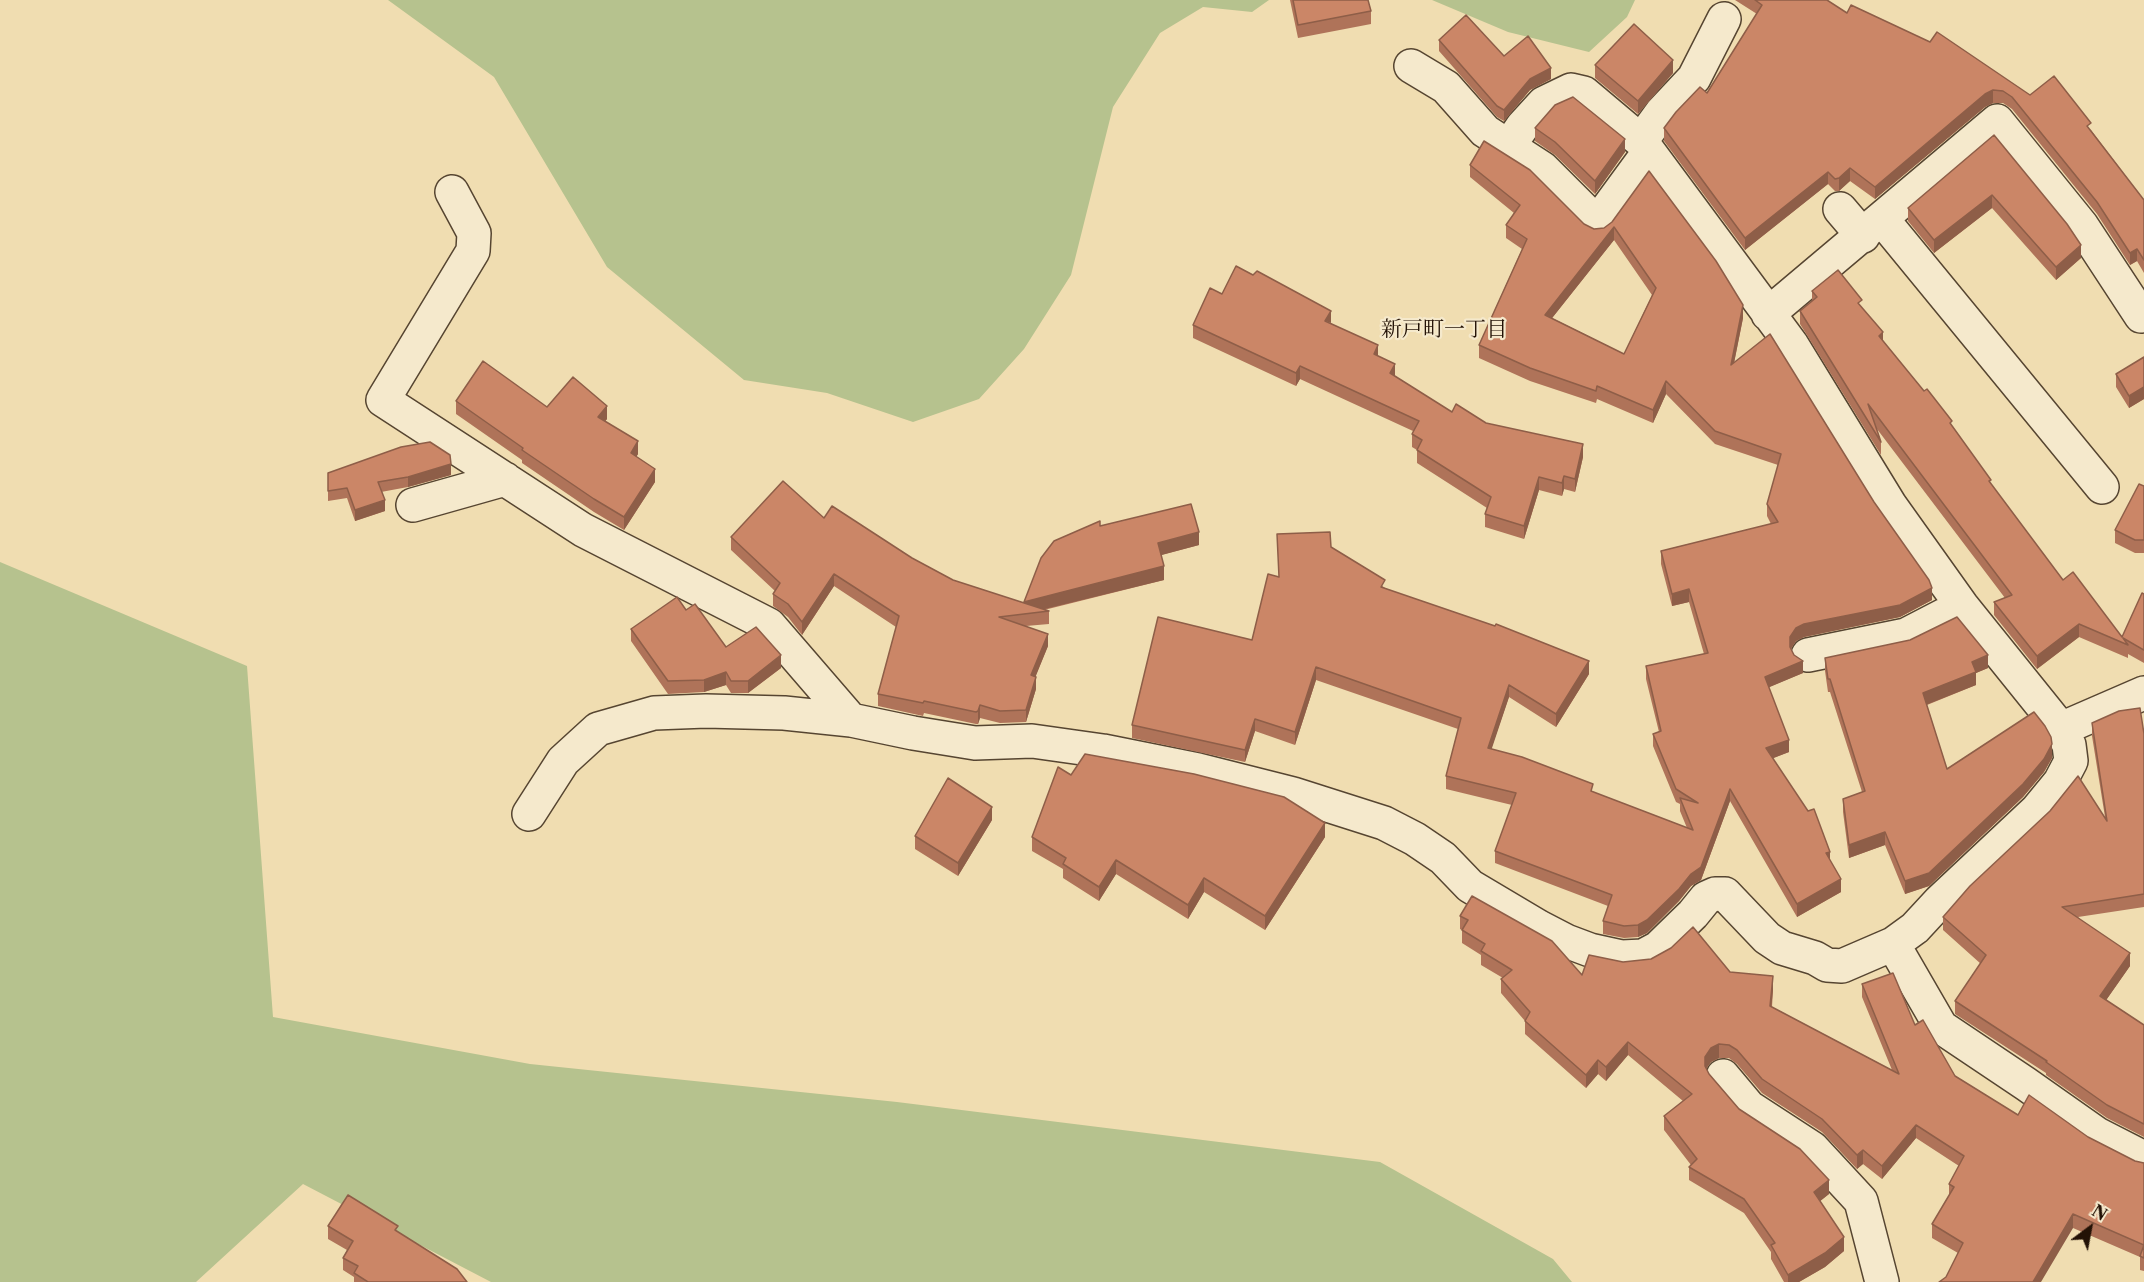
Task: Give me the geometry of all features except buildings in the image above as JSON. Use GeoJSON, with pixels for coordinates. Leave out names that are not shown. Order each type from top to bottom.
{"type":"FeatureCollection","features":[{"type":"Feature","properties":{"kind":"street"},"geometry":{"type":"LineString","coordinates":[[1411,66],[1446,87],[1485,131],[1542,168],[1597,223],[1645,147],[1662,112],[1694,78],[1724,19]]}},
{"type":"Feature","properties":{"kind":"street"},"geometry":{"type":"LineString","coordinates":[[529,814],[563,761],[598,729],[654,713],[706,711],[784,713],[851,720],[913,734],[975,743],[1032,741],[1137,757],[1246,781],[1316,801],[1384,823],[1415,839],[1443,858],[1470,886],[1566,941],[1590,950],[1622,957],[1643,956],[1658,948],[1706,898],[1715,894],[1725,894],[1761,931],[1782,948],[1815,958],[1827,965],[1842,966],[1893,944],[1915,928],[1940,901],[2037,810],[2060,782],[2071,761],[2069,745],[2061,729],[1962,606],[1890,505],[1792,345],[1645,147],[1584,93],[1571,90],[1544,103],[1522,127],[1509,146]]}},
{"type":"Feature","properties":{"kind":"street"},"geometry":{"type":"LineString","coordinates":[[1768,314],[1997,122],[2082,226],[2141,316],[2144,314]]}},
{"type":"Feature","properties":{"kind":"street"},"geometry":{"type":"LineString","coordinates":[[452,192],[474,233],[473,251],[383,400],[583,530],[769,626],[851,720]]}},
{"type":"Feature","properties":{"kind":"street"},"geometry":{"type":"LineString","coordinates":[[1840,209],[1872,228],[2102,487]]}},
{"type":"Feature","properties":{"kind":"street"},"geometry":{"type":"LineString","coordinates":[[412,505],[505,479]]}},
{"type":"Feature","properties":{"kind":"street"},"geometry":{"type":"LineString","coordinates":[[1808,655],[1906,635],[1962,606]]}},
{"type":"Feature","properties":{"kind":"street"},"geometry":{"type":"LineString","coordinates":[[2061,729],[2144,693]]}},
{"type":"Feature","properties":{"kind":"street"},"geometry":{"type":"LineString","coordinates":[[1893,944],[1941,1027],[2097,1134],[2144,1158]]}},
{"type":"Feature","properties":{"kind":"street"},"geometry":{"type":"LineString","coordinates":[[1723,1076],[1749,1107],[1812,1148],[1861,1201],[1882,1282]]}},
{"type":"Feature","properties":{"kind":"green space"},"geometry":{"type":"Polygon","coordinates":[[[388,0],[1269,0],[1252,12],[1203,7],[1160,33],[1113,107],[1071,275],[1024,349],[979,399],[913,422],[827,393],[744,380],[607,267],[494,77],[388,0]]]}},
{"type":"Feature","properties":{"kind":"green space"},"geometry":{"type":"Polygon","coordinates":[[[1432,0],[1635,0],[1627,17],[1589,52],[1508,32],[1432,0]]]}},
{"type":"Feature","properties":{"kind":"green space"},"geometry":{"type":"Polygon","coordinates":[[[0,562],[247,666],[273,1017],[530,1064],[897,1102],[1380,1162],[1553,1259],[1572,1282],[491,1282],[303,1184],[196,1282],[0,1282],[0,562]]]}},
{"type":"Feature","properties":{"kind":"district","name":"新戸町一丁目"},"geometry":{"type":"Point","coordinates":[1444,330]}}]}
